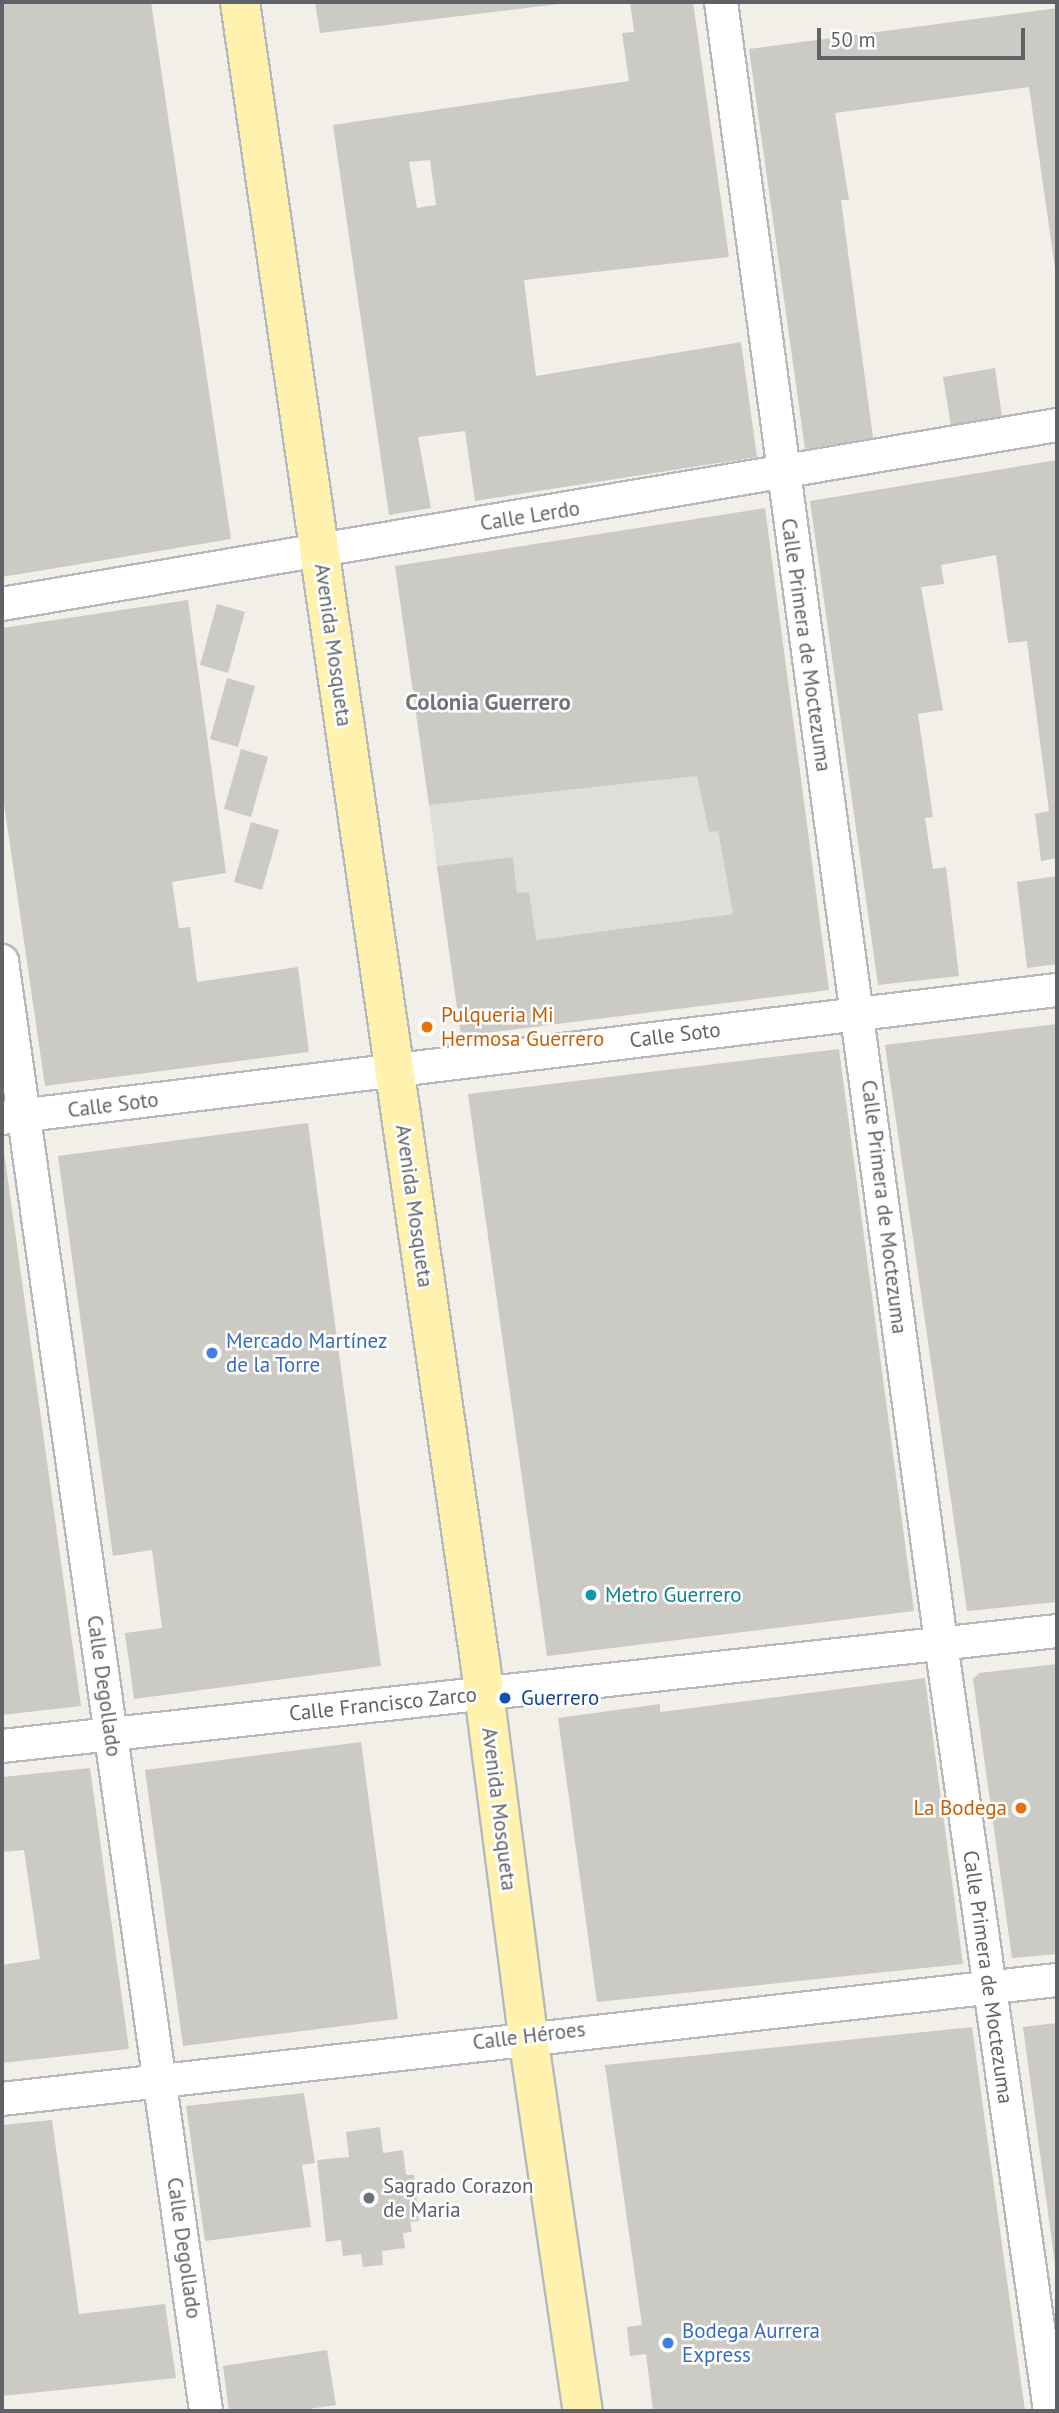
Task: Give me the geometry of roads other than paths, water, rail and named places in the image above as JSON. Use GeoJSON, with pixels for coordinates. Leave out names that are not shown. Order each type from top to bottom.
{"type":"FeatureCollection","features":[{"type":"Feature","properties":{"kind":"main road","name":"Avenida Mosqueta"},"geometry":{"type":"LineString","coordinates":[[240,2],[484,1693],[528,2036],[583,2411]]}},
{"type":"Feature","properties":{"kind":"street","name":"Calle Primera de Moctezuma"},"geometry":{"type":"LineString","coordinates":[[721,2],[782,475],[859,1013],[941,1643],[1050,2411]]}},
{"type":"Feature","properties":{"kind":"street","name":"Calle Lerdo"},"geometry":{"type":"LineString","coordinates":[[2,604],[319,549],[782,475],[1057,425]]}},
{"type":"Feature","properties":{"kind":"street","name":"Calle Degollado"},"geometry":{"type":"LineString","coordinates":[[2,961],[12,1117],[111,1734],[206,2411]]}},
{"type":"Feature","properties":{"kind":"street","name":"Calle Soto"},"geometry":{"type":"LineString","coordinates":[[12,1117],[1057,990]]}},
{"type":"Feature","properties":{"kind":"street","name":"Calle Francisco Zarco"},"geometry":{"type":"LineString","coordinates":[[2,1746],[1057,1631]]}},
{"type":"Feature","properties":{"kind":"street","name":"Calle Héroes"},"geometry":{"type":"LineString","coordinates":[[2,2099],[528,2036],[1057,1980]]}},
{"type":"Feature","properties":{"kind":"place","name":"Pulqueria Mi Hermosa Guerrero"},"geometry":{"type":"Point","coordinates":[427,1027]}},
{"type":"Feature","properties":{"kind":"place","name":"Mercado Martínez de la Torre"},"geometry":{"type":"Point","coordinates":[212,1353]}},
{"type":"Feature","properties":{"kind":"place","name":"Metro Guerrero"},"geometry":{"type":"Point","coordinates":[591,1595]}},
{"type":"Feature","properties":{"kind":"place","name":"Guerrero"},"geometry":{"type":"Point","coordinates":[505,1698]}},
{"type":"Feature","properties":{"kind":"place","name":"La Bodega"},"geometry":{"type":"Point","coordinates":[1021,1808]}},
{"type":"Feature","properties":{"kind":"place","name":"Sagrado Corazon de Maria"},"geometry":{"type":"Point","coordinates":[369,2198]}},
{"type":"Feature","properties":{"kind":"place","name":"Bodega Aurrera Express"},"geometry":{"type":"Point","coordinates":[668,2343]}},
{"type":"Feature","properties":{"kind":"district","name":"Colonia Guerrero"},"geometry":{"type":"Point","coordinates":[488,702]}}]}
